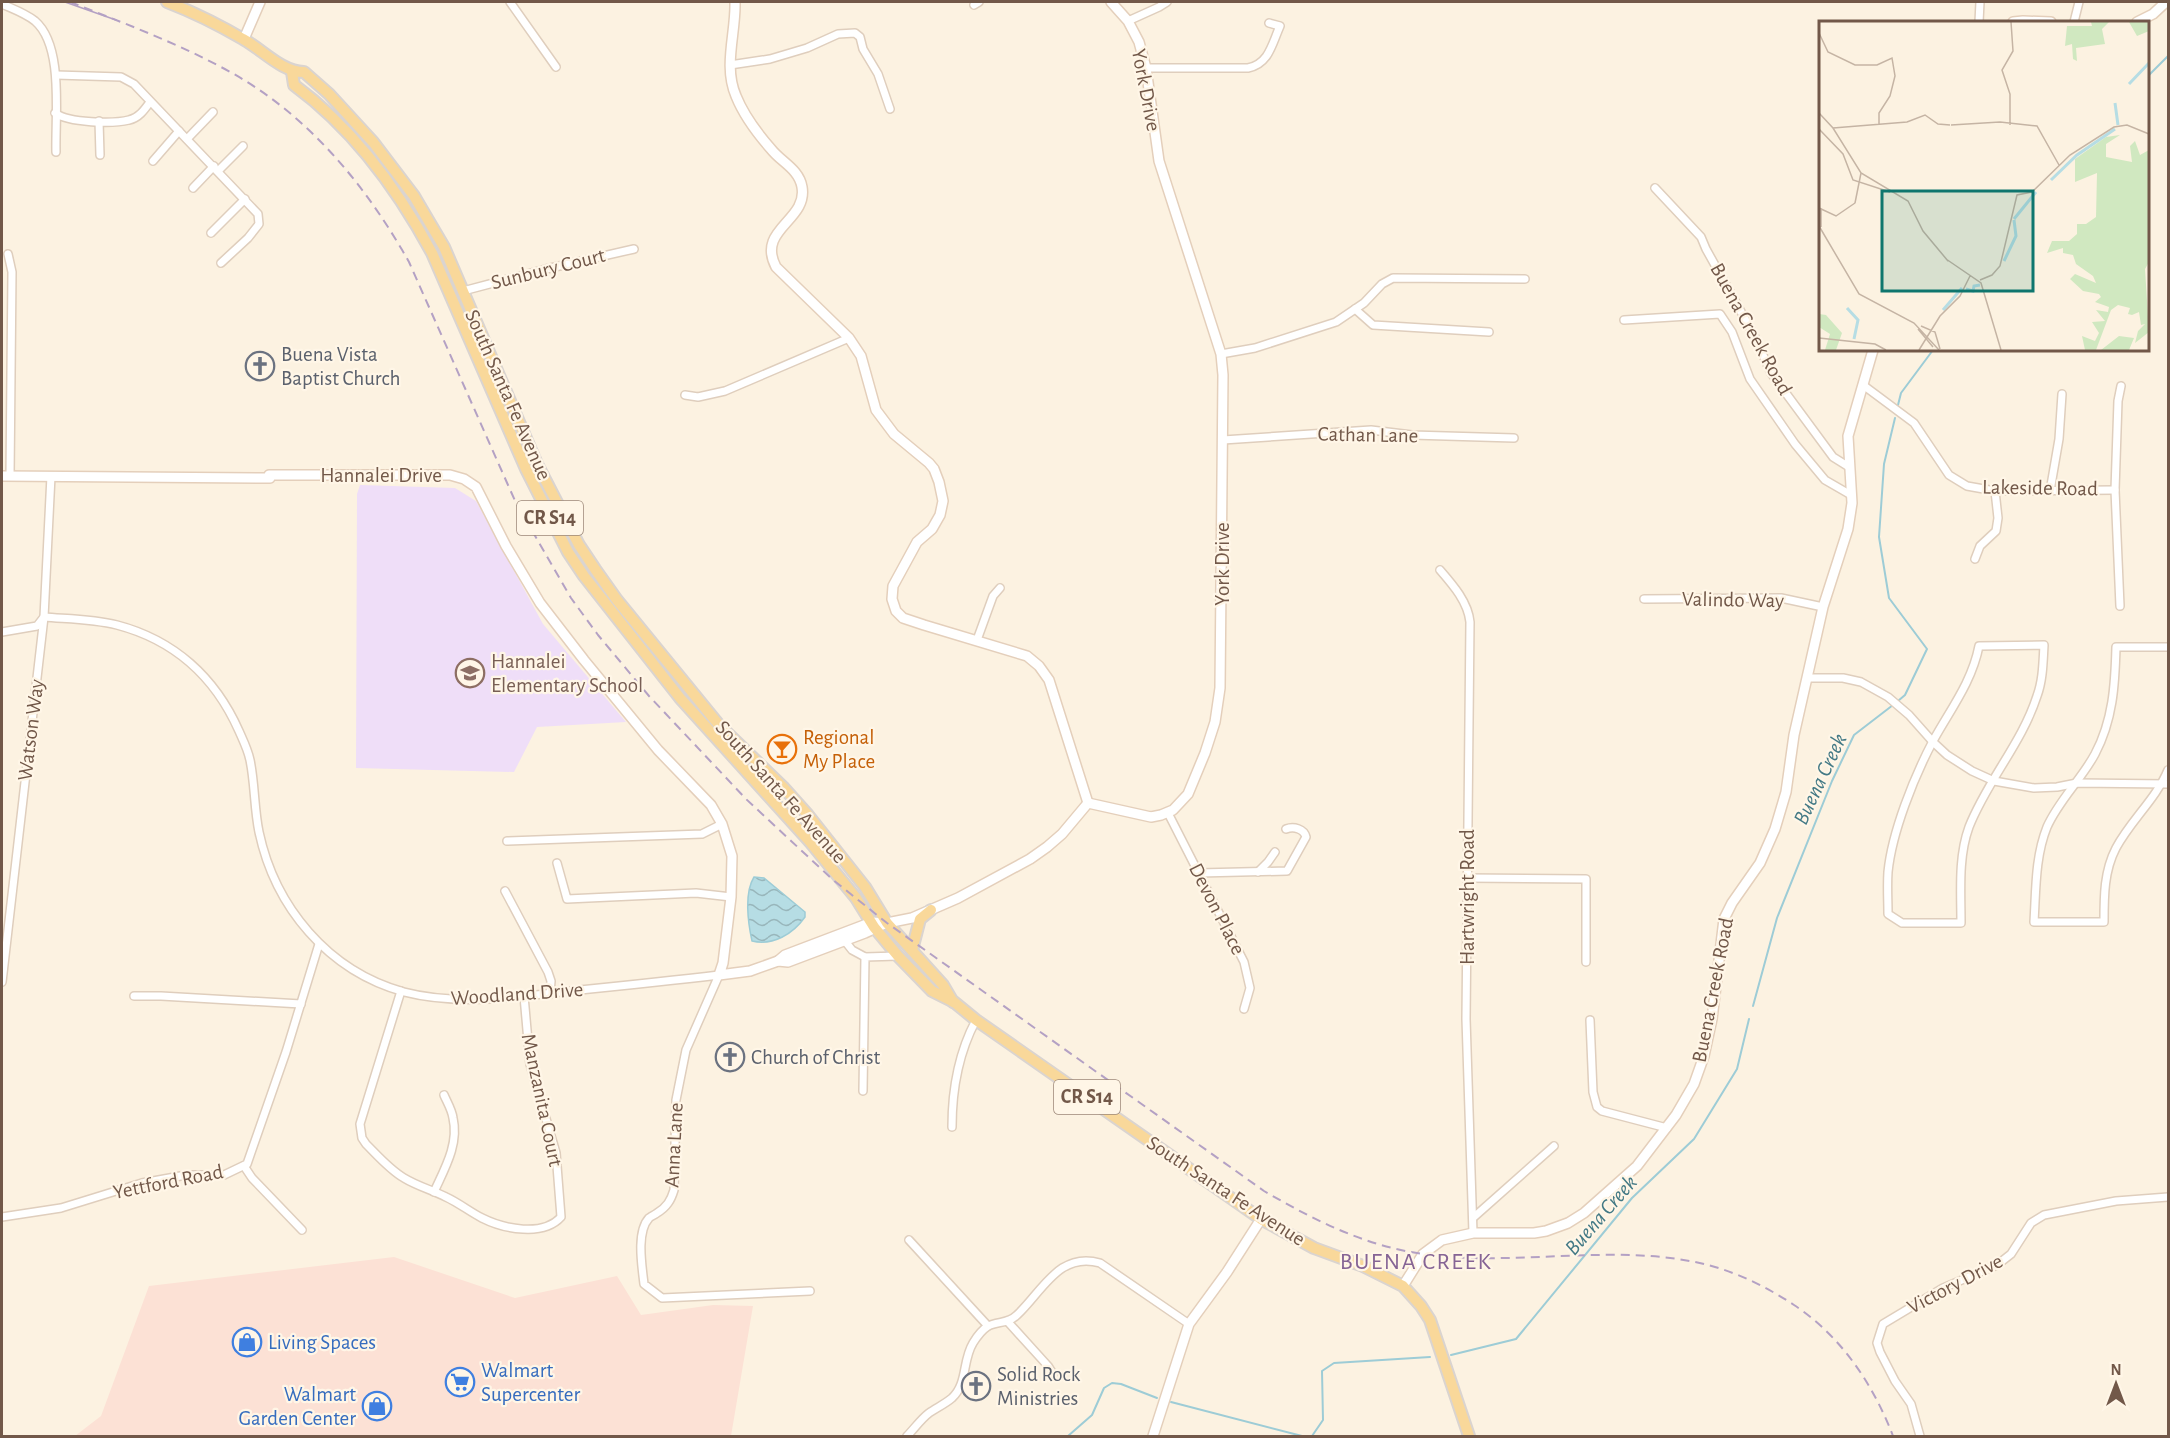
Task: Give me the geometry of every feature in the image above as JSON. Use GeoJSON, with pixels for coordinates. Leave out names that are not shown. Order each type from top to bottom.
{"type":"FeatureCollection","features":[{"type":"Feature","properties":{"kind":"main road","name":"South Santa Fe Avenue"},"geometry":{"type":"LineString","coordinates":[[166,2],[244,39],[292,72],[304,72],[335,100],[377,146],[414,196],[433,227],[538,465],[579,545],[595,569],[617,600],[719,725],[808,815],[865,887],[887,923],[943,985],[954,1002]]}},
{"type":"Feature","properties":{"kind":"main road","name":"South Santa Fe Avenue"},"geometry":{"type":"LineString","coordinates":[[292,72],[294,85],[319,104],[364,150],[404,203],[442,274],[526,469],[579,568],[607,608],[680,698],[710,734],[765,791],[856,898],[874,926],[898,956],[932,991],[954,1002],[976,1020],[1261,1219],[1314,1248],[1364,1266],[1403,1286],[1430,1320],[1468,1437]]}},
{"type":"Feature","properties":{"kind":"main road"},"geometry":{"type":"LineString","coordinates":[[765,791],[796,810],[887,923]]}},
{"type":"Feature","properties":{"kind":"main road"},"geometry":{"type":"LineString","coordinates":[[912,950],[920,919],[931,910]]}},
{"type":"Feature","properties":{"kind":"street"},"geometry":{"type":"LineString","coordinates":[[244,39],[260,2]]}},
{"type":"Feature","properties":{"kind":"street"},"geometry":{"type":"LineString","coordinates":[[510,2],[556,67]]}},
{"type":"Feature","properties":{"kind":"street"},"geometry":{"type":"LineString","coordinates":[[735,2],[730,77],[742,111],[773,152],[792,168],[800,179],[802,187],[799,208],[773,239],[773,261],[776,267],[849,339],[861,356],[876,410],[894,434],[934,469],[942,497],[940,515],[932,529],[917,542],[893,586],[892,599],[896,611],[903,618],[1027,656],[1039,666],[1049,680],[1088,803]]}},
{"type":"Feature","properties":{"kind":"street","name":"York Drive"},"geometry":{"type":"LineString","coordinates":[[1111,2],[1128,21],[1139,42],[1146,68],[1159,161],[1221,354],[1223,440],[1221,655],[1218,705],[1205,753],[1188,794],[1168,813]]}},
{"type":"Feature","properties":{"kind":"street"},"geometry":{"type":"LineString","coordinates":[[1128,21],[1167,2]]}},
{"type":"Feature","properties":{"kind":"street"},"geometry":{"type":"LineString","coordinates":[[1979,21],[1980,2]]}},
{"type":"Feature","properties":{"kind":"street"},"geometry":{"type":"LineString","coordinates":[[2074,21],[2079,2]]}},
{"type":"Feature","properties":{"kind":"street"},"geometry":{"type":"LineString","coordinates":[[2139,21],[2153,14],[2166,2]]}},
{"type":"Feature","properties":{"kind":"street"},"geometry":{"type":"LineString","coordinates":[[2,4],[28,16],[46,35],[53,54],[56,75],[56,152]]}},
{"type":"Feature","properties":{"kind":"street"},"geometry":{"type":"LineString","coordinates":[[1146,68],[1248,68],[1257,66],[1264,61],[1272,49],[1280,27],[1269,23]]}},
{"type":"Feature","properties":{"kind":"street"},"geometry":{"type":"LineString","coordinates":[[730,65],[770,59],[807,48],[838,34],[855,33],[860,37],[863,49],[878,74],[890,109]]}},
{"type":"Feature","properties":{"kind":"street"},"geometry":{"type":"LineString","coordinates":[[56,75],[121,77],[134,84],[245,199],[258,214],[260,224],[221,263]]}},
{"type":"Feature","properties":{"kind":"street"},"geometry":{"type":"LineString","coordinates":[[55,113],[62,118],[77,122],[130,120],[141,113],[150,102]]}},
{"type":"Feature","properties":{"kind":"street"},"geometry":{"type":"LineString","coordinates":[[188,139],[213,112]]}},
{"type":"Feature","properties":{"kind":"street"},"geometry":{"type":"LineString","coordinates":[[99,121],[100,155]]}},
{"type":"Feature","properties":{"kind":"street"},"geometry":{"type":"LineString","coordinates":[[153,161],[179,131]]}},
{"type":"Feature","properties":{"kind":"street"},"geometry":{"type":"LineString","coordinates":[[193,188],[243,146]]}},
{"type":"Feature","properties":{"kind":"street","name":"Buena Creek Road"},"geometry":{"type":"LineString","coordinates":[[1655,188],[1701,237],[1754,335],[1771,373],[1833,457],[1849,467]]}},
{"type":"Feature","properties":{"kind":"street"},"geometry":{"type":"LineString","coordinates":[[211,233],[245,199]]}},
{"type":"Feature","properties":{"kind":"street","name":"Sunbury Court"},"geometry":{"type":"LineString","coordinates":[[463,291],[546,268],[634,249]]}},
{"type":"Feature","properties":{"kind":"street"},"geometry":{"type":"LineString","coordinates":[[6,476],[12,272],[8,254]]}},
{"type":"Feature","properties":{"kind":"street"},"geometry":{"type":"LineString","coordinates":[[1221,354],[1255,348],[1335,322],[1364,303],[1382,284],[1393,278],[1525,279]]}},
{"type":"Feature","properties":{"kind":"street"},"geometry":{"type":"LineString","coordinates":[[1355,309],[1373,325],[1489,332]]}},
{"type":"Feature","properties":{"kind":"street"},"geometry":{"type":"LineString","coordinates":[[1624,320],[1720,314],[1732,332],[1750,379],[1795,444],[1825,480],[1851,495]]}},
{"type":"Feature","properties":{"kind":"street"},"geometry":{"type":"LineString","coordinates":[[684,395],[698,398],[725,391],[849,339]]}},
{"type":"Feature","properties":{"kind":"street","name":"Buena Creek Road"},"geometry":{"type":"LineString","coordinates":[[1403,1286],[1423,1254],[1445,1239],[1473,1233],[1534,1233],[1555,1229],[1576,1218],[1637,1166],[1667,1128],[1694,1084],[1704,1056],[1716,994],[1724,919],[1760,862],[1782,810],[1794,735],[1823,607],[1848,530],[1852,503],[1848,436],[1873,351]]}},
{"type":"Feature","properties":{"kind":"street","name":"Lakeside Road"},"geometry":{"type":"LineString","coordinates":[[1863,385],[1914,423],[1949,475],[1967,486],[1995,491],[2115,490]]}},
{"type":"Feature","properties":{"kind":"street"},"geometry":{"type":"LineString","coordinates":[[2120,606],[2115,490],[2118,401],[2121,386]]}},
{"type":"Feature","properties":{"kind":"street"},"geometry":{"type":"LineString","coordinates":[[2050,491],[2059,439],[2062,394]]}},
{"type":"Feature","properties":{"kind":"street","name":"Cathan Lane"},"geometry":{"type":"LineString","coordinates":[[1223,440],[1371,430],[1413,435],[1514,438]]}},
{"type":"Feature","properties":{"kind":"street","name":"Hannalei Drive"},"geometry":{"type":"LineString","coordinates":[[6,476],[270,478],[269,475],[435,475],[464,479],[476,488],[506,546],[540,603],[658,750],[711,805],[722,824],[732,856],[732,897],[723,963],[719,975]]}},
{"type":"Feature","properties":{"kind":"street","name":"Watson Way"},"geometry":{"type":"LineString","coordinates":[[2,982],[45,617],[51,476]]}},
{"type":"Feature","properties":{"kind":"street"},"geometry":{"type":"LineString","coordinates":[[1975,560],[1980,546],[1996,531],[1998,518],[1995,491]]}},
{"type":"Feature","properties":{"kind":"street","name":"Hartwright Road"},"geometry":{"type":"LineString","coordinates":[[1440,570],[1455,587],[1469,613],[1466,1019],[1473,1233]]}},
{"type":"Feature","properties":{"kind":"street"},"geometry":{"type":"LineString","coordinates":[[977,640],[993,596],[1000,588]]}},
{"type":"Feature","properties":{"kind":"street","name":"Valindo Way"},"geometry":{"type":"LineString","coordinates":[[1644,599],[1781,598],[1823,607]]}},
{"type":"Feature","properties":{"kind":"street","name":"Woodland Drive"},"geometry":{"type":"LineString","coordinates":[[2,632],[37,626],[45,617],[88,620],[116,625],[148,636],[186,658],[206,678],[230,710],[247,749],[251,762],[259,832],[273,876],[290,908],[319,944],[355,971],[401,991],[437,999],[472,1000],[550,994],[750,971],[778,962],[788,962],[845,941],[874,926]]}},
{"type":"Feature","properties":{"kind":"street"},"geometry":{"type":"LineString","coordinates":[[2044,645],[2038,695],[2028,719],[1994,781],[1984,793],[1968,829],[1962,859],[1961,923],[1902,923],[1888,914],[1888,873],[1894,840],[1916,779],[1933,742],[1969,679],[1978,646],[2044,645]]}},
{"type":"Feature","properties":{"kind":"street"},"geometry":{"type":"LineString","coordinates":[[2169,647],[2116,647],[2115,687],[2110,715],[2095,754],[2077,783],[2057,808],[2041,844],[2036,876],[2034,922],[2104,922],[2104,888],[2116,848],[2166,783],[2169,770]]}},
{"type":"Feature","properties":{"kind":"street"},"geometry":{"type":"LineString","coordinates":[[1807,678],[1843,678],[1861,682],[1900,706],[1933,742],[1956,760],[1994,781],[2034,788],[2077,783],[2166,783]]}},
{"type":"Feature","properties":{"kind":"street"},"geometry":{"type":"LineString","coordinates":[[887,923],[912,918],[931,910],[968,893],[1030,859],[1062,834],[1088,803]]}},
{"type":"Feature","properties":{"kind":"street"},"geometry":{"type":"LineString","coordinates":[[1088,803],[1150,817],[1168,813]]}},
{"type":"Feature","properties":{"kind":"street","name":"Devon Place"},"geometry":{"type":"LineString","coordinates":[[1168,813],[1244,962],[1250,988],[1244,1009]]}},
{"type":"Feature","properties":{"kind":"street"},"geometry":{"type":"LineString","coordinates":[[507,841],[702,834],[722,824]]}},
{"type":"Feature","properties":{"kind":"street"},"geometry":{"type":"LineString","coordinates":[[1199,873],[1285,872],[1289,869],[1306,837],[1305,833],[1298,829],[1286,829]]}},
{"type":"Feature","properties":{"kind":"street"},"geometry":{"type":"LineString","coordinates":[[1258,872],[1275,852]]}},
{"type":"Feature","properties":{"kind":"street"},"geometry":{"type":"LineString","coordinates":[[557,863],[567,899],[696,893],[732,897]]}},
{"type":"Feature","properties":{"kind":"street"},"geometry":{"type":"LineString","coordinates":[[1467,878],[1587,879],[1587,962]]}},
{"type":"Feature","properties":{"kind":"street"},"geometry":{"type":"LineString","coordinates":[[505,891],[548,972],[551,981],[550,994]]}},
{"type":"Feature","properties":{"kind":"street","name":"Woodland Drive"},"geometry":{"type":"LineString","coordinates":[[778,962],[785,955],[887,923]]}},
{"type":"Feature","properties":{"kind":"street"},"geometry":{"type":"LineString","coordinates":[[845,941],[852,950],[865,957],[898,956]]}},
{"type":"Feature","properties":{"kind":"street","name":"Yettford Road"},"geometry":{"type":"LineString","coordinates":[[2,1217],[61,1208],[142,1183],[186,1175],[224,1175],[247,1164],[319,944]]}},
{"type":"Feature","properties":{"kind":"street"},"geometry":{"type":"LineString","coordinates":[[863,1091],[865,957]]}},
{"type":"Feature","properties":{"kind":"street","name":"Anna Lane"},"geometry":{"type":"LineString","coordinates":[[719,975],[686,1050],[676,1100],[674,1190],[670,1201],[660,1211],[649,1217],[644,1228],[640,1252],[644,1284],[662,1298],[810,1292]]}},
{"type":"Feature","properties":{"kind":"street","name":"Manzanita Court"},"geometry":{"type":"LineString","coordinates":[[401,991],[360,1124],[362,1138],[402,1177],[448,1198],[483,1219],[507,1227],[524,1229],[546,1227],[555,1224],[561,1217],[556,1153],[530,1064],[524,996]]}},
{"type":"Feature","properties":{"kind":"street"},"geometry":{"type":"LineString","coordinates":[[134,996],[301,1004]]}},
{"type":"Feature","properties":{"kind":"street"},"geometry":{"type":"LineString","coordinates":[[952,1127],[952,1111],[962,1050],[976,1020]]}},
{"type":"Feature","properties":{"kind":"street"},"geometry":{"type":"LineString","coordinates":[[1590,1020],[1593,1092],[1597,1107],[1602,1111],[1667,1128]]}},
{"type":"Feature","properties":{"kind":"street"},"geometry":{"type":"LineString","coordinates":[[434,1191],[451,1154],[454,1140],[453,1117],[444,1095]]}},
{"type":"Feature","properties":{"kind":"street"},"geometry":{"type":"LineString","coordinates":[[1474,1217],[1554,1146]]}},
{"type":"Feature","properties":{"kind":"street"},"geometry":{"type":"LineString","coordinates":[[243,1166],[302,1230]]}},
{"type":"Feature","properties":{"kind":"street","name":"Victory Drive"},"geometry":{"type":"LineString","coordinates":[[1920,1437],[1911,1404],[1895,1381],[1877,1343],[1883,1324],[1942,1287],[1997,1265],[2011,1254],[2031,1223],[2044,1215],[2116,1201],[2169,1197]]}},
{"type":"Feature","properties":{"kind":"street"},"geometry":{"type":"LineString","coordinates":[[1153,1437],[1189,1324],[1227,1272],[1261,1219]]}},
{"type":"Feature","properties":{"kind":"street"},"geometry":{"type":"LineString","coordinates":[[909,1240],[988,1326]]}},
{"type":"Feature","properties":{"kind":"street"},"geometry":{"type":"LineString","coordinates":[[907,1437],[927,1414],[952,1398],[963,1382],[966,1359],[971,1345],[988,1326],[1008,1322],[1017,1316],[1054,1273],[1067,1265],[1083,1260],[1100,1263],[1189,1324]]}},
{"type":"Feature","properties":{"kind":"street"},"geometry":{"type":"LineString","coordinates":[[1008,1322],[1053,1374]]}},
{"type":"Feature","properties":{"kind":"shaded area","name":"Hannalei Elementary School"},"geometry":{"type":"Polygon","coordinates":[[[360,485],[455,488],[476,501],[543,624],[626,722],[537,727],[514,772],[356,768],[357,494],[360,485]]]}},
{"type":"Feature","properties":{"kind":"shaded area"},"geometry":{"type":"Polygon","coordinates":[[[394,1257],[515,1298],[617,1276],[641,1315],[713,1305],[753,1306],[731,1436],[75,1436],[101,1416],[149,1286],[394,1257]]]}},
{"type":"Feature","properties":{"kind":"water"},"geometry":{"type":"Polygon","coordinates":[[[754,877],[764,878],[805,912],[805,917],[795,929],[775,940],[752,941],[748,900],[754,877]]]}},
{"type":"Feature","properties":{"kind":"waterway","name":"Buena Creek"},"geometry":{"type":"LineString","coordinates":[[2149,75],[2168,56]]}},
{"type":"Feature","properties":{"kind":"waterway","name":"Buena Creek"},"geometry":{"type":"LineString","coordinates":[[1898,405],[1901,393],[1932,351]]}},
{"type":"Feature","properties":{"kind":"waterway","name":"Buena Creek"},"geometry":{"type":"LineString","coordinates":[[1895,418],[1884,464],[1879,537],[1889,598],[1927,649],[1905,695],[1898,701]]}},
{"type":"Feature","properties":{"kind":"waterway","name":"Buena Creek"},"geometry":{"type":"LineString","coordinates":[[1753,1006],[1777,918],[1832,781],[1854,735],[1893,705]]}},
{"type":"Feature","properties":{"kind":"waterway","name":"Buena Creek"},"geometry":{"type":"LineString","coordinates":[[1451,1355],[1516,1339],[1632,1198],[1694,1139],[1737,1069],[1749,1019]]}},
{"type":"Feature","properties":{"kind":"waterway","name":"Buena Creek"},"geometry":{"type":"LineString","coordinates":[[1312,1436],[1323,1420],[1322,1371],[1334,1363],[1430,1357]]}},
{"type":"Feature","properties":{"kind":"waterway","name":"Buena Creek"},"geometry":{"type":"LineString","coordinates":[[1068,1436],[1092,1415],[1104,1388],[1112,1383],[1121,1384],[1157,1398]]}},
{"type":"Feature","properties":{"kind":"waterway","name":"Buena Creek"},"geometry":{"type":"LineString","coordinates":[[1171,1402],[1302,1436]]}},
{"type":"Feature","properties":{"kind":"tram line"},"geometry":{"type":"LineString","coordinates":[[65,2],[116,20]]}},
{"type":"Feature","properties":{"kind":"railway"},"geometry":{"type":"LineString","coordinates":[[70,2],[165,40],[251,84],[305,127],[352,176],[409,262],[516,503],[571,598],[598,635],[649,696],[746,799],[832,879],[887,923],[1264,1191],[1340,1230],[1402,1250],[1457,1257],[1594,1255],[1661,1257],[1708,1265],[1759,1284],[1811,1317],[1841,1346],[1876,1398],[1893,1436]]}},
{"type":"Feature","properties":{"kind":"place","name":"Buena Vista Baptist Church"},"geometry":{"type":"Point","coordinates":[260,366]}},
{"type":"Feature","properties":{"kind":"place","name":"Hannalei Elementary School"},"geometry":{"type":"Point","coordinates":[470,673]}},
{"type":"Feature","properties":{"kind":"place","name":"Regional My Place"},"geometry":{"type":"Point","coordinates":[782,749]}},
{"type":"Feature","properties":{"kind":"place","name":"Church of Christ"},"geometry":{"type":"Point","coordinates":[730,1057]}},
{"type":"Feature","properties":{"kind":"place","name":"Living Spaces"},"geometry":{"type":"Point","coordinates":[247,1342]}},
{"type":"Feature","properties":{"kind":"place","name":"Walmart Supercenter"},"geometry":{"type":"Point","coordinates":[460,1382]}},
{"type":"Feature","properties":{"kind":"place","name":"Solid Rock Ministries"},"geometry":{"type":"Point","coordinates":[976,1386]}},
{"type":"Feature","properties":{"kind":"place","name":"Walmart Garden Center"},"geometry":{"type":"Point","coordinates":[377,1406]}},
{"type":"Feature","properties":{"kind":"district","name":"BUENA CREEK"},"geometry":{"type":"Point","coordinates":[1416,1262]}}]}
